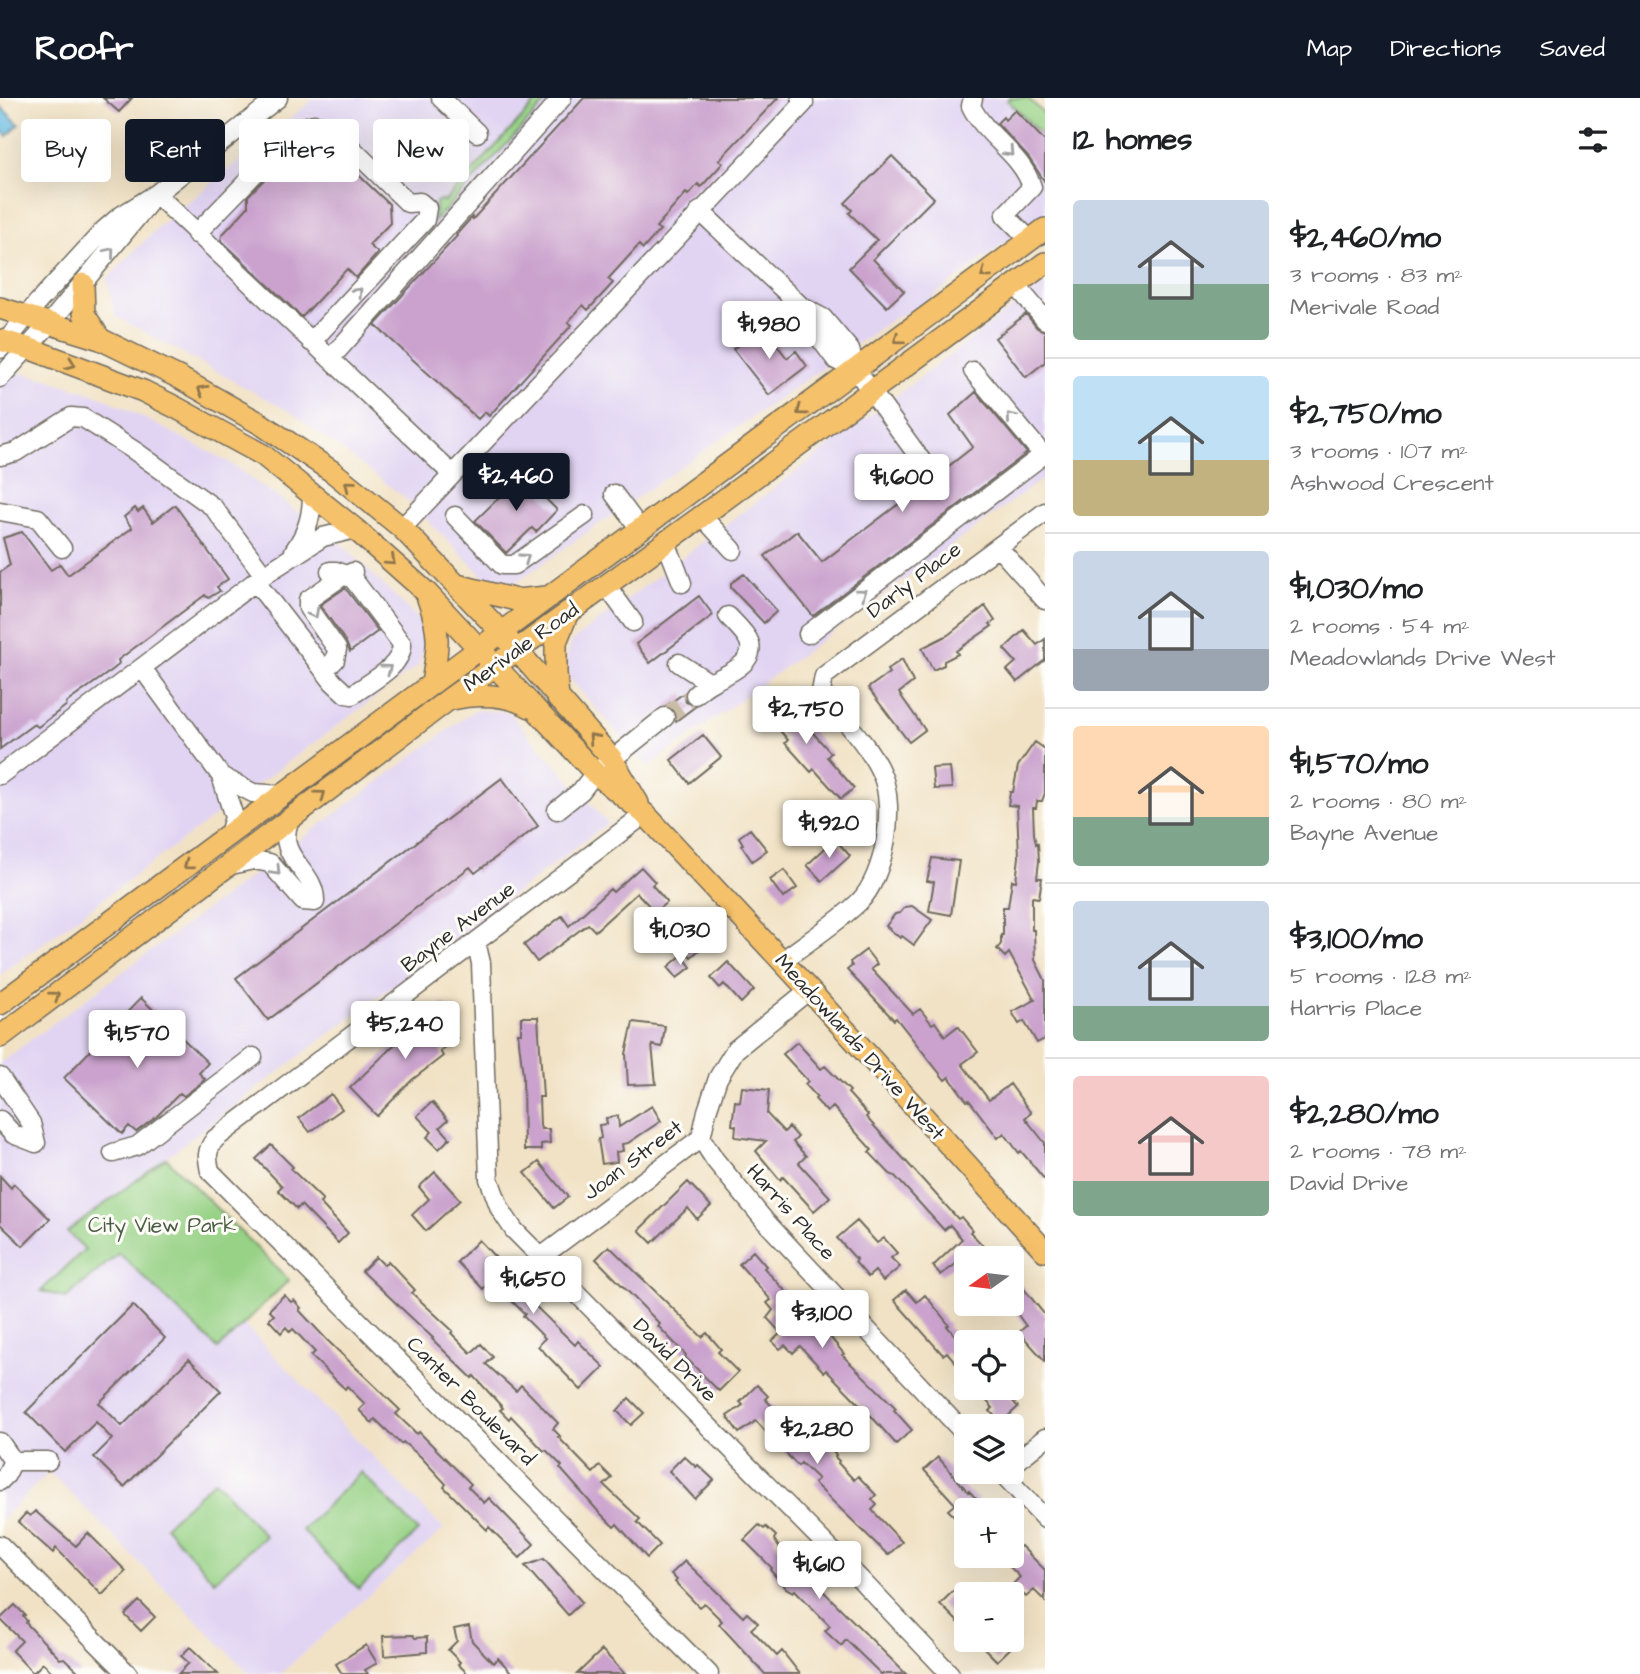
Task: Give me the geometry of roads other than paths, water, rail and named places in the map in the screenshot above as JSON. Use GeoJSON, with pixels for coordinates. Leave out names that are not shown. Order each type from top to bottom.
{"type":"FeatureCollection","features":[{"type":"Feature","properties":{"kind":"main road","name":"Merivale Road"},"geometry":{"type":"LineString","coordinates":[[0,1004],[1037,235]]}},
{"type":"Feature","properties":{"kind":"main road","name":"Merivale Road"},"geometry":{"type":"LineString","coordinates":[[0,1037],[448,700],[1045,263]]}},
{"type":"Feature","properties":{"kind":"main road"},"geometry":{"type":"LineString","coordinates":[[83,284],[84,314],[100,340]]}},
{"type":"Feature","properties":{"kind":"main road","name":"Meadowlands Drive West"},"geometry":{"type":"LineString","coordinates":[[0,308],[100,340],[178,377],[261,424],[334,472],[402,528],[501,632],[612,759],[645,814]]}},
{"type":"Feature","properties":{"kind":"main road","name":"Meadowlands Drive West"},"geometry":{"type":"LineString","coordinates":[[2,344],[28,348],[143,391],[175,407],[263,455],[355,529],[426,593],[531,708],[595,773],[645,814],[809,990],[1045,1251]]}},
{"type":"Feature","properties":{"kind":"main road"},"geometry":{"type":"LineString","coordinates":[[456,585],[516,600],[547,597]]}},
{"type":"Feature","properties":{"kind":"main road"},"geometry":{"type":"LineString","coordinates":[[426,593],[435,616],[439,641],[432,683]]}},
{"type":"Feature","properties":{"kind":"main road"},"geometry":{"type":"LineString","coordinates":[[558,699],[556,642],[568,612]]}},
{"type":"Feature","properties":{"kind":"main road"},"geometry":{"type":"LineString","coordinates":[[448,700],[467,696],[491,696],[518,700],[531,708]]}},
{"type":"Feature","properties":{"kind":"street"},"geometry":{"type":"LineString","coordinates":[[2,344],[104,230],[119,217],[156,194],[278,98]]}},
{"type":"Feature","properties":{"kind":"street"},"geometry":{"type":"LineString","coordinates":[[441,98],[477,133]]}},
{"type":"Feature","properties":{"kind":"street"},"geometry":{"type":"LineString","coordinates":[[330,359],[562,98]]}},
{"type":"Feature","properties":{"kind":"street"},"geometry":{"type":"LineString","coordinates":[[402,528],[804,103],[801,98]]}},
{"type":"Feature","properties":{"kind":"street"},"geometry":{"type":"LineString","coordinates":[[973,98],[971,106],[976,117],[1028,172],[1032,187],[1005,215],[1037,235]]}},
{"type":"Feature","properties":{"kind":"street"},"geometry":{"type":"LineString","coordinates":[[196,234],[298,129],[314,124],[335,132],[408,203],[420,202],[427,208],[425,220],[311,342]]}},
{"type":"Feature","properties":{"kind":"street"},"geometry":{"type":"LineString","coordinates":[[156,194],[452,474]]}},
{"type":"Feature","properties":{"kind":"street"},"geometry":{"type":"LineString","coordinates":[[0,378],[50,323],[156,194]]}},
{"type":"Feature","properties":{"kind":"street"},"geometry":{"type":"LineString","coordinates":[[700,211],[802,307],[812,328],[836,360],[856,370],[921,460]]}},
{"type":"Feature","properties":{"kind":"street"},"geometry":{"type":"LineString","coordinates":[[1016,285],[1045,320]]}},
{"type":"Feature","properties":{"kind":"street"},"geometry":{"type":"LineString","coordinates":[[808,634],[1043,455],[973,371]]}},
{"type":"Feature","properties":{"kind":"street"},"geometry":{"type":"LineString","coordinates":[[0,456],[16,452],[71,417],[83,418],[124,443],[213,507],[328,676],[346,694],[352,695],[395,663],[402,648],[388,639],[353,579],[338,573],[308,600],[308,608],[337,649],[328,676]]}},
{"type":"Feature","properties":{"kind":"street"},"geometry":{"type":"LineString","coordinates":[[290,557],[307,533],[312,513],[312,494]]}},
{"type":"Feature","properties":{"kind":"street"},"geometry":{"type":"LineString","coordinates":[[614,494],[640,529]]}},
{"type":"Feature","properties":{"kind":"street"},"geometry":{"type":"LineString","coordinates":[[0,511],[38,518],[62,548]]}},
{"type":"Feature","properties":{"kind":"street","name":"Darly Place"},"geometry":{"type":"LineString","coordinates":[[782,961],[860,902],[876,880],[884,853],[887,804],[883,776],[821,692],[824,676],[1045,512]]}},
{"type":"Feature","properties":{"kind":"street"},"geometry":{"type":"LineString","coordinates":[[455,516],[502,565],[514,565],[585,515]]}},
{"type":"Feature","properties":{"kind":"street"},"geometry":{"type":"LineString","coordinates":[[702,516],[733,550]]}},
{"type":"Feature","properties":{"kind":"street"},"geometry":{"type":"LineString","coordinates":[[0,775],[290,557],[323,537],[355,529]]}},
{"type":"Feature","properties":{"kind":"street"},"geometry":{"type":"LineString","coordinates":[[666,542],[682,583]]}},
{"type":"Feature","properties":{"kind":"street"},"geometry":{"type":"LineString","coordinates":[[998,547],[1045,600]]}},
{"type":"Feature","properties":{"kind":"street"},"geometry":{"type":"LineString","coordinates":[[606,585],[633,622]]}},
{"type":"Feature","properties":{"kind":"street"},"geometry":{"type":"LineString","coordinates":[[695,695],[710,683],[742,666],[749,651],[748,638],[727,616]]}},
{"type":"Feature","properties":{"kind":"street"},"geometry":{"type":"LineString","coordinates":[[679,663],[710,683]]}},
{"type":"Feature","properties":{"kind":"street"},"geometry":{"type":"LineString","coordinates":[[142,668],[221,776],[234,817],[229,834]]}},
{"type":"Feature","properties":{"kind":"street"},"geometry":{"type":"LineString","coordinates":[[557,810],[581,791],[595,773],[664,717]]}},
{"type":"Feature","properties":{"kind":"street"},"geometry":{"type":"LineString","coordinates":[[221,776],[253,793],[282,795]]}},
{"type":"Feature","properties":{"kind":"street","name":"Bayne Avenue"},"geometry":{"type":"LineString","coordinates":[[207,1157],[208,1149],[215,1139],[645,814]]}},
{"type":"Feature","properties":{"kind":"street"},"geometry":{"type":"LineString","coordinates":[[228,866],[253,860],[266,862],[303,901],[315,902],[314,890],[286,847],[285,835],[290,819]]}},
{"type":"Feature","properties":{"kind":"street","name":"David Drive"},"geometry":{"type":"LineString","coordinates":[[476,942],[481,962],[488,1179],[500,1209],[514,1230],[861,1580],[950,1674]]}},
{"type":"Feature","properties":{"kind":"street","name":"Joan Street"},"geometry":{"type":"LineString","coordinates":[[541,1257],[701,1138],[706,1111],[718,1078],[735,1050],[809,990]]}},
{"type":"Feature","properties":{"kind":"street"},"geometry":{"type":"LineString","coordinates":[[113,1153],[138,1146],[253,1057]]}},
{"type":"Feature","properties":{"kind":"street"},"geometry":{"type":"LineString","coordinates":[[0,1077],[31,1123],[36,1143],[13,1134],[0,1120]]}},
{"type":"Feature","properties":{"kind":"street","name":"Harris Place"},"geometry":{"type":"LineString","coordinates":[[701,1138],[715,1160],[765,1221],[954,1422]]}},
{"type":"Feature","properties":{"kind":"street","name":"Canter Boulevard"},"geometry":{"type":"LineString","coordinates":[[207,1157],[210,1171],[709,1674]]}},
{"type":"Feature","properties":{"kind":"street"},"geometry":{"type":"LineString","coordinates":[[1024,1455],[1045,1438]]}},
{"type":"Feature","properties":{"kind":"street"},"geometry":{"type":"LineString","coordinates":[[0,1442],[13,1461]]}},
{"type":"Feature","properties":{"kind":"street"},"geometry":{"type":"LineString","coordinates":[[13,1461],[48,1461]]}},
{"type":"Feature","properties":{"kind":"street"},"geometry":{"type":"LineString","coordinates":[[0,1481],[13,1461]]}},
{"type":"Feature","properties":{"kind":"street"},"geometry":{"type":"LineString","coordinates":[[1015,1484],[1045,1519]]}},
{"type":"Feature","properties":{"kind":"street"},"geometry":{"type":"LineString","coordinates":[[0,1545],[128,1674]]}},
{"type":"Feature","properties":{"kind":"water"},"geometry":{"type":"Polygon","coordinates":[[[0,106],[19,124],[7,136],[0,129],[0,106]]]}},
{"type":"Feature","properties":{"kind":"tunnel"},"geometry":{"type":"LineString","coordinates":[[665,717],[695,695]]}},
{"type":"Feature","properties":{"kind":"park label","name":"City View Park"},"geometry":{"type":"Point","coordinates":[162,1225]}}]}
